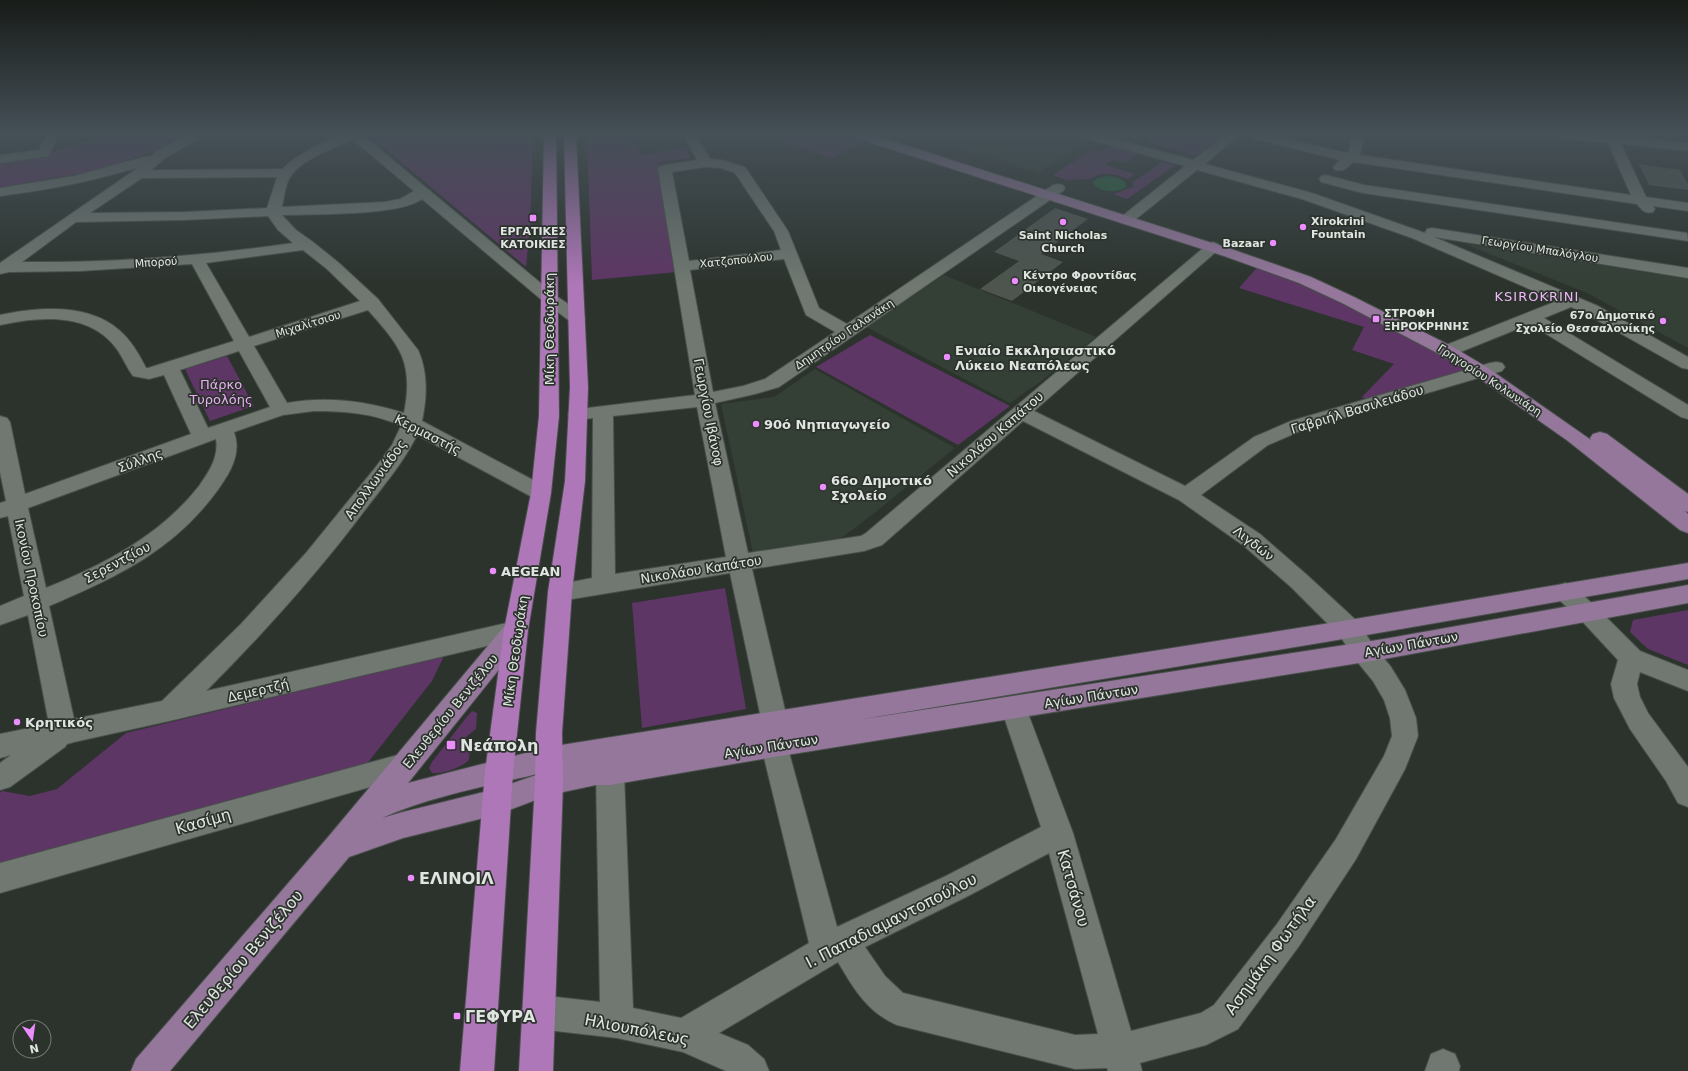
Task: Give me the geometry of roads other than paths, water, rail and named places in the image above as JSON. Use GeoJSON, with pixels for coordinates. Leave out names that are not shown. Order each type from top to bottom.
{"type":"FeatureCollection","features":[{"type":"Feature","properties":{"kind":"highway","name":"Μίκη Θεοδωράκη"},"geometry":{"type":"LineString","coordinates":[[478,1071],[499,772],[516,630],[542,493],[549,416],[550,185]]}},
{"type":"Feature","properties":{"kind":"highway","name":"Μίκη Θεοδωράκη"},"geometry":{"type":"LineString","coordinates":[[536,1071],[549,771],[549,733],[560,592],[575,481],[578,414],[579,387],[572,185]]}},
{"type":"Feature","properties":{"kind":"main road","name":"Γρηγορίου Κολωνιάρη"},"geometry":{"type":"LineString","coordinates":[[1029,185],[1130,216],[1223,240],[1334,281],[1395,310],[1489,369],[1533,391],[1630,460],[1688,505]]}},
{"type":"Feature","properties":{"kind":"main road","name":"Γρηγορίου Κολωνιάρη"},"geometry":{"type":"LineString","coordinates":[[1033,185],[1053,192]]}},
{"type":"Feature","properties":{"kind":"main road","name":"Γρηγορίου Κολωνιάρη"},"geometry":{"type":"LineString","coordinates":[[1130,216],[1305,280],[1454,348]]}},
{"type":"Feature","properties":{"kind":"main road","name":"Γρηγορίου Κολωνιάρη"},"geometry":{"type":"LineString","coordinates":[[1489,369],[1688,526]]}},
{"type":"Feature","properties":{"kind":"main road","name":"Αγίων Πάντων"},"geometry":{"type":"LineString","coordinates":[[496,802],[549,771],[775,734],[1349,629],[1688,571]]}},
{"type":"Feature","properties":{"kind":"main road","name":"Αγίων Πάντων"},"geometry":{"type":"LineString","coordinates":[[499,772],[549,771],[596,774],[610,773],[775,734],[1014,708],[1364,652],[1688,594]]}},
{"type":"Feature","properties":{"kind":"main road","name":"Ελευθερίου Βενιζέλου"},"geometry":{"type":"LineString","coordinates":[[148,1071],[339,846],[516,630]]}},
{"type":"Feature","properties":{"kind":"main road","name":"Ελευθερίου Βενιζέλου"},"geometry":{"type":"LineString","coordinates":[[368,810],[390,801],[428,789],[499,772]]}},
{"type":"Feature","properties":{"kind":"main road"},"geometry":{"type":"LineString","coordinates":[[339,846],[403,825],[496,802]]}},
{"type":"Feature","properties":{"kind":"street"},"geometry":{"type":"LineString","coordinates":[[0,192],[50,185]]}},
{"type":"Feature","properties":{"kind":"street"},"geometry":{"type":"LineString","coordinates":[[2,269],[73,218],[123,185]]}},
{"type":"Feature","properties":{"kind":"street"},"geometry":{"type":"LineString","coordinates":[[273,212],[280,185]]}},
{"type":"Feature","properties":{"kind":"street"},"geometry":{"type":"LineString","coordinates":[[413,185],[550,298],[577,318]]}},
{"type":"Feature","properties":{"kind":"street","name":"Γεωργίου Ιβάνοφ"},"geometry":{"type":"LineString","coordinates":[[668,185],[705,399],[775,734],[835,946]]}},
{"type":"Feature","properties":{"kind":"street"},"geometry":{"type":"LineString","coordinates":[[750,185],[781,231],[812,311],[847,332]]}},
{"type":"Feature","properties":{"kind":"street"},"geometry":{"type":"LineString","coordinates":[[1130,216],[1170,185]]}},
{"type":"Feature","properties":{"kind":"street"},"geometry":{"type":"LineString","coordinates":[[1267,185],[1307,196],[1440,244],[1572,301],[1613,321],[1688,364]]}},
{"type":"Feature","properties":{"kind":"street"},"geometry":{"type":"LineString","coordinates":[[1307,196],[1319,185]]}},
{"type":"Feature","properties":{"kind":"street"},"geometry":{"type":"LineString","coordinates":[[1346,185],[1360,189],[1687,237]]}},
{"type":"Feature","properties":{"kind":"street"},"geometry":{"type":"LineString","coordinates":[[1536,185],[1688,207]]}},
{"type":"Feature","properties":{"kind":"street"},"geometry":{"type":"LineString","coordinates":[[1633,185],[1640,200],[1660,219],[1687,237]]}},
{"type":"Feature","properties":{"kind":"street"},"geometry":{"type":"LineString","coordinates":[[73,218],[184,216],[392,205],[410,201],[417,197],[421,192]]}},
{"type":"Feature","properties":{"kind":"street","name":"Δημητρίου Γαλανάκη"},"geometry":{"type":"LineString","coordinates":[[578,414],[705,399],[748,392],[772,383],[1053,192]]}},
{"type":"Feature","properties":{"kind":"street","name":"Απολλωνιάδος"},"geometry":{"type":"LineString","coordinates":[[169,710],[260,620],[310,563],[375,482],[400,446],[411,424],[417,389],[414,360],[408,349],[372,303],[332,265],[282,226],[273,212]]}},
{"type":"Feature","properties":{"kind":"street","name":"Γεωργίου Μπαλόγλου"},"geometry":{"type":"LineString","coordinates":[[1393,226],[1688,272]]}},
{"type":"Feature","properties":{"kind":"street","name":"Μπορού"},"geometry":{"type":"LineString","coordinates":[[2,269],[83,267],[197,260],[308,245]]}},
{"type":"Feature","properties":{"kind":"street","name":"Νικολάου Καπάτου"},"geometry":{"type":"LineString","coordinates":[[560,592],[864,543],[874,539],[1213,247]]}},
{"type":"Feature","properties":{"kind":"street","name":"Χατζοπούλου"},"geometry":{"type":"LineString","coordinates":[[682,266],[790,254]]}},
{"type":"Feature","properties":{"kind":"street"},"geometry":{"type":"LineString","coordinates":[[197,260],[281,409]]}},
{"type":"Feature","properties":{"kind":"street"},"geometry":{"type":"LineString","coordinates":[[1454,348],[1572,301]]}},
{"type":"Feature","properties":{"kind":"street","name":"Μιχαλίτσιου"},"geometry":{"type":"LineString","coordinates":[[0,320],[21,316],[43,315],[68,316],[87,320],[110,331],[120,342],[141,373],[149,374],[372,303]]}},
{"type":"Feature","properties":{"kind":"street"},"geometry":{"type":"LineString","coordinates":[[1530,318],[1688,413]]}},
{"type":"Feature","properties":{"kind":"street"},"geometry":{"type":"LineString","coordinates":[[170,368],[202,437]]}},
{"type":"Feature","properties":{"kind":"street","name":"Γαβριήλ Βασιλειάδου"},"geometry":{"type":"LineString","coordinates":[[1186,495],[1261,441],[1298,425],[1489,369]]}},
{"type":"Feature","properties":{"kind":"street","name":"Κερμαστής"},"geometry":{"type":"LineString","coordinates":[[281,409],[304,406],[340,406],[387,414],[411,424],[542,493]]}},
{"type":"Feature","properties":{"kind":"street","name":"Σύλλης"},"geometry":{"type":"LineString","coordinates":[[8,508],[281,409]]}},
{"type":"Feature","properties":{"kind":"street"},"geometry":{"type":"LineString","coordinates":[[603,411],[604,585]]}},
{"type":"Feature","properties":{"kind":"street","name":"Λιγδών"},"geometry":{"type":"LineString","coordinates":[[1020,412],[1186,495],[1252,540],[1299,581],[1349,629],[1364,652],[1382,674],[1400,708],[1405,736],[1399,753]]}},
{"type":"Feature","properties":{"kind":"street","name":"Ικονίου Προκοπίου"},"geometry":{"type":"LineString","coordinates":[[0,422],[8,508],[37,601],[64,734]]}},
{"type":"Feature","properties":{"kind":"street","name":"Σερεντζίου"},"geometry":{"type":"LineString","coordinates":[[0,616],[37,601],[128,559],[154,542],[174,526],[202,498],[223,464],[228,448],[223,429]]}},
{"type":"Feature","properties":{"kind":"street"},"geometry":{"type":"LineString","coordinates":[[1564,592],[1588,613],[1632,658],[1688,681]]}},
{"type":"Feature","properties":{"kind":"street","name":"Δεμερτζή"},"geometry":{"type":"LineString","coordinates":[[0,746],[64,734],[516,630]]}},
{"type":"Feature","properties":{"kind":"street"},"geometry":{"type":"LineString","coordinates":[[1632,658],[1624,684],[1627,698],[1639,721],[1676,772],[1688,794]]}},
{"type":"Feature","properties":{"kind":"street","name":"Κατσάνου"},"geometry":{"type":"LineString","coordinates":[[1014,708],[1058,833],[1123,1061]]}},
{"type":"Feature","properties":{"kind":"street"},"geometry":{"type":"LineString","coordinates":[[0,778],[64,734]]}},
{"type":"Feature","properties":{"kind":"street","name":"Ασημάκη Φωτήλα"},"geometry":{"type":"LineString","coordinates":[[835,946],[889,1004],[897,1008],[1075,1052],[1123,1061],[1206,1028],[1226,1017],[1288,935],[1346,849],[1399,753]]}},
{"type":"Feature","properties":{"kind":"street","name":"Κασίμη"},"geometry":{"type":"LineString","coordinates":[[0,878],[406,765]]}},
{"type":"Feature","properties":{"kind":"street"},"geometry":{"type":"LineString","coordinates":[[610,773],[617,1021]]}},
{"type":"Feature","properties":{"kind":"street","name":"Ι. Παπαδιαμαντοπούλου"},"geometry":{"type":"LineString","coordinates":[[684,1035],[835,946],[967,881],[1058,833]]}},
{"type":"Feature","properties":{"kind":"street","name":"Ηλιουπόλεως"},"geometry":{"type":"LineString","coordinates":[[538,1012],[617,1021],[684,1035],[742,1066]]}},
{"type":"Feature","properties":{"kind":"place","name":"ΕΡΓΑΤΙΚΕΣ ΚΑΤΟΙΚΙΕΣ"},"geometry":{"type":"Point","coordinates":[533,218]}},
{"type":"Feature","properties":{"kind":"place","name":"Saint Nicholas Church"},"geometry":{"type":"Point","coordinates":[1063,222]}},
{"type":"Feature","properties":{"kind":"place","name":"Xirokrini Fountain"},"geometry":{"type":"Point","coordinates":[1303,227]}},
{"type":"Feature","properties":{"kind":"place","name":"Bazaar"},"geometry":{"type":"Point","coordinates":[1273,243]}},
{"type":"Feature","properties":{"kind":"place","name":"Κέντρο Φροντίδας Οικογένειας"},"geometry":{"type":"Point","coordinates":[1015,281]}},
{"type":"Feature","properties":{"kind":"place","name":"ΣΤΡΟΦΗ ΞΗΡΟΚΡΗΝΗΣ"},"geometry":{"type":"Point","coordinates":[1376,319]}},
{"type":"Feature","properties":{"kind":"place","name":"67ο Δημοτικό Σχολείο Θεσσαλονίκης"},"geometry":{"type":"Point","coordinates":[1663,321]}},
{"type":"Feature","properties":{"kind":"place","name":"Ενιαίο Εκκλησιαστικό Λύκειο Νεαπόλεως"},"geometry":{"type":"Point","coordinates":[947,357]}},
{"type":"Feature","properties":{"kind":"place","name":"90ό Νηπιαγωγείο"},"geometry":{"type":"Point","coordinates":[756,424]}},
{"type":"Feature","properties":{"kind":"place","name":"66ο Δημοτικό Σχολείο"},"geometry":{"type":"Point","coordinates":[823,487]}},
{"type":"Feature","properties":{"kind":"place","name":"AEGEAN"},"geometry":{"type":"Point","coordinates":[493,571]}},
{"type":"Feature","properties":{"kind":"place","name":"Κρητικός"},"geometry":{"type":"Point","coordinates":[17,722]}},
{"type":"Feature","properties":{"kind":"place","name":"Νεάπολη"},"geometry":{"type":"Point","coordinates":[451,745]}},
{"type":"Feature","properties":{"kind":"place","name":"ΕΛΙΝΟΙΛ"},"geometry":{"type":"Point","coordinates":[411,878]}},
{"type":"Feature","properties":{"kind":"place","name":"ΓΕΦΥΡΑ"},"geometry":{"type":"Point","coordinates":[457,1016]}},
{"type":"Feature","properties":{"kind":"district","name":"KSIROKRINI"},"geometry":{"type":"Point","coordinates":[1537,296]}},
{"type":"Feature","properties":{"kind":"park label","name":"Πάρκο Τυρολόης"},"geometry":{"type":"Point","coordinates":[221,392]}}]}
